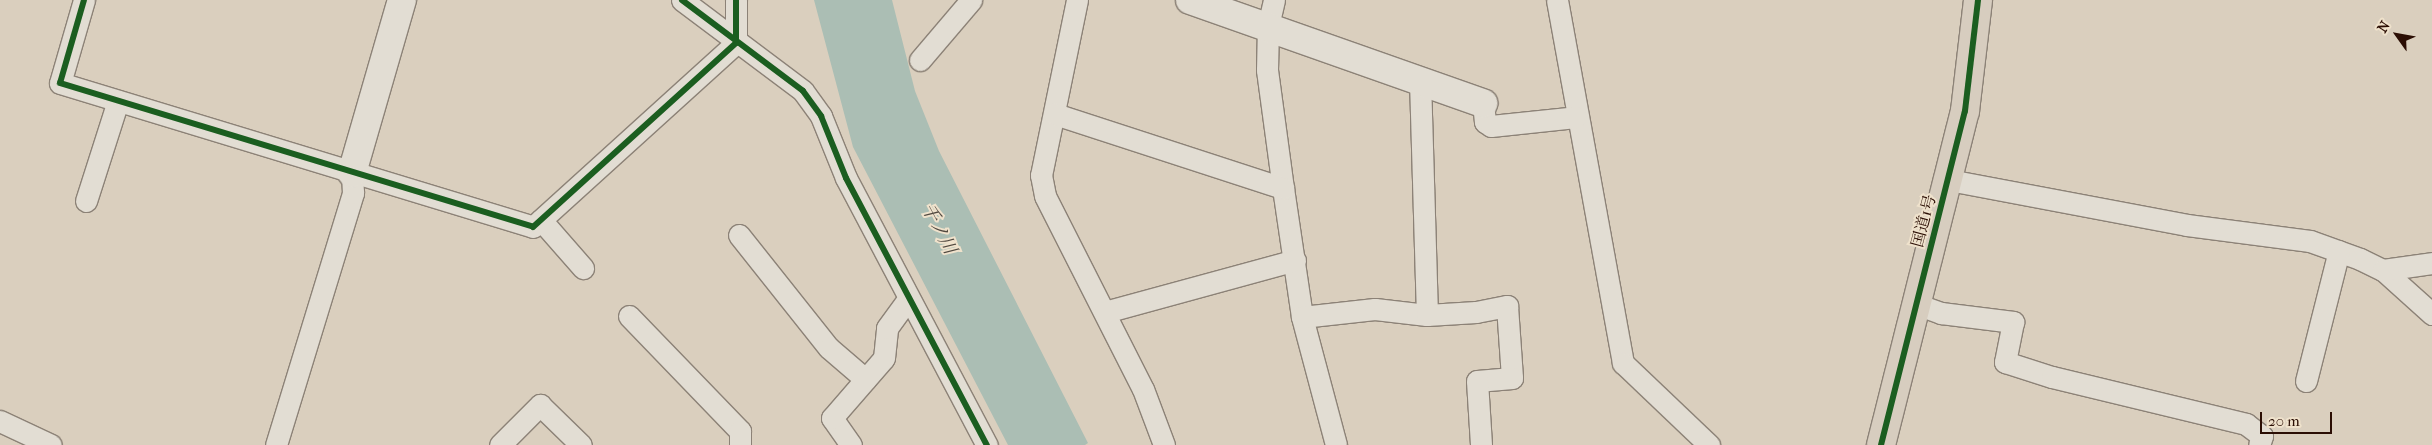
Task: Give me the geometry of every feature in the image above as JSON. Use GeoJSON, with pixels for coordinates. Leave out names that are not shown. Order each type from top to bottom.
{"type":"FeatureCollection","features":[{"type":"Feature","properties":{"kind":"highway","name":"国道1号"},"geometry":{"type":"LineString","coordinates":[[1880,445],[1949,180],[1965,111],[1978,0]]}},
{"type":"Feature","properties":{"kind":"street"},"geometry":{"type":"LineString","coordinates":[[84,0],[60,83],[533,227],[736,43],[736,0]]}},
{"type":"Feature","properties":{"kind":"street"},"geometry":{"type":"LineString","coordinates":[[276,445],[353,193],[352,173],[402,0]]}},
{"type":"Feature","properties":{"kind":"street"},"geometry":{"type":"LineString","coordinates":[[682,0],[736,43],[803,91],[821,116],[846,178],[908,299],[987,445]]}},
{"type":"Feature","properties":{"kind":"street"},"geometry":{"type":"LineString","coordinates":[[920,60],[971,0]]}},
{"type":"Feature","properties":{"kind":"street"},"geometry":{"type":"LineString","coordinates":[[1077,0],[1041,175],[1045,196],[1144,389],[1164,445]]}},
{"type":"Feature","properties":{"kind":"street"},"geometry":{"type":"LineString","coordinates":[[1190,0],[1483,103],[1485,122],[1490,126],[1576,117]]}},
{"type":"Feature","properties":{"kind":"street"},"geometry":{"type":"LineString","coordinates":[[1274,0],[1268,26],[1267,70],[1283,188],[1302,316],[1336,445]]}},
{"type":"Feature","properties":{"kind":"street"},"geometry":{"type":"LineString","coordinates":[[1556,0],[1576,117],[1623,363],[1709,445]]}},
{"type":"Feature","properties":{"kind":"street"},"geometry":{"type":"LineString","coordinates":[[1420,80],[1427,315]]}},
{"type":"Feature","properties":{"kind":"street"},"geometry":{"type":"LineString","coordinates":[[86,202],[118,101]]}},
{"type":"Feature","properties":{"kind":"street"},"geometry":{"type":"LineString","coordinates":[[1055,114],[1283,188]]}},
{"type":"Feature","properties":{"kind":"street"},"geometry":{"type":"LineString","coordinates":[[1949,180],[2187,225],[2310,241],[2383,270],[2432,314]]}},
{"type":"Feature","properties":{"kind":"street"},"geometry":{"type":"LineString","coordinates":[[541,220],[583,268]]}},
{"type":"Feature","properties":{"kind":"street"},"geometry":{"type":"LineString","coordinates":[[739,235],[828,348],[865,379]]}},
{"type":"Feature","properties":{"kind":"street"},"geometry":{"type":"LineString","coordinates":[[2306,381],[2339,251]]}},
{"type":"Feature","properties":{"kind":"street"},"geometry":{"type":"LineString","coordinates":[[1105,312],[1295,260]]}},
{"type":"Feature","properties":{"kind":"street"},"geometry":{"type":"LineString","coordinates":[[2383,270],[2432,263]]}},
{"type":"Feature","properties":{"kind":"street"},"geometry":{"type":"LineString","coordinates":[[851,445],[832,418],[884,358],[887,328],[908,299]]}},
{"type":"Feature","properties":{"kind":"street"},"geometry":{"type":"LineString","coordinates":[[1916,304],[1941,313],[2013,322],[2005,362],[2052,377],[2246,424],[2262,436],[2259,445]]}},
{"type":"Feature","properties":{"kind":"street"},"geometry":{"type":"LineString","coordinates":[[1302,316],[1375,309],[1427,315],[1476,312],[1507,306],[1512,378],[1478,381],[1481,445]]}},
{"type":"Feature","properties":{"kind":"street"},"geometry":{"type":"LineString","coordinates":[[629,316],[740,432],[740,445]]}},
{"type":"Feature","properties":{"kind":"street"},"geometry":{"type":"LineString","coordinates":[[500,445],[540,405],[581,445]]}},
{"type":"Feature","properties":{"kind":"street"},"geometry":{"type":"LineString","coordinates":[[0,423],[51,445]]}},
{"type":"Feature","properties":{"kind":"water","name":"千ノ川"},"geometry":{"type":"Polygon","coordinates":[[[814,0],[892,0],[915,91],[939,151],[1088,443],[1085,445],[1008,445],[853,147],[814,0]]]}},
{"type":"Feature","properties":{"kind":"cycle path"},"geometry":{"type":"LineString","coordinates":[[84,0],[60,83],[533,227],[736,43],[736,0]]}},
{"type":"Feature","properties":{"kind":"cycle path"},"geometry":{"type":"LineString","coordinates":[[682,0],[803,91],[821,116],[846,178],[987,445]]}},
{"type":"Feature","properties":{"kind":"cycle path"},"geometry":{"type":"LineString","coordinates":[[1881,445],[1965,111],[1978,0]]}}]}
